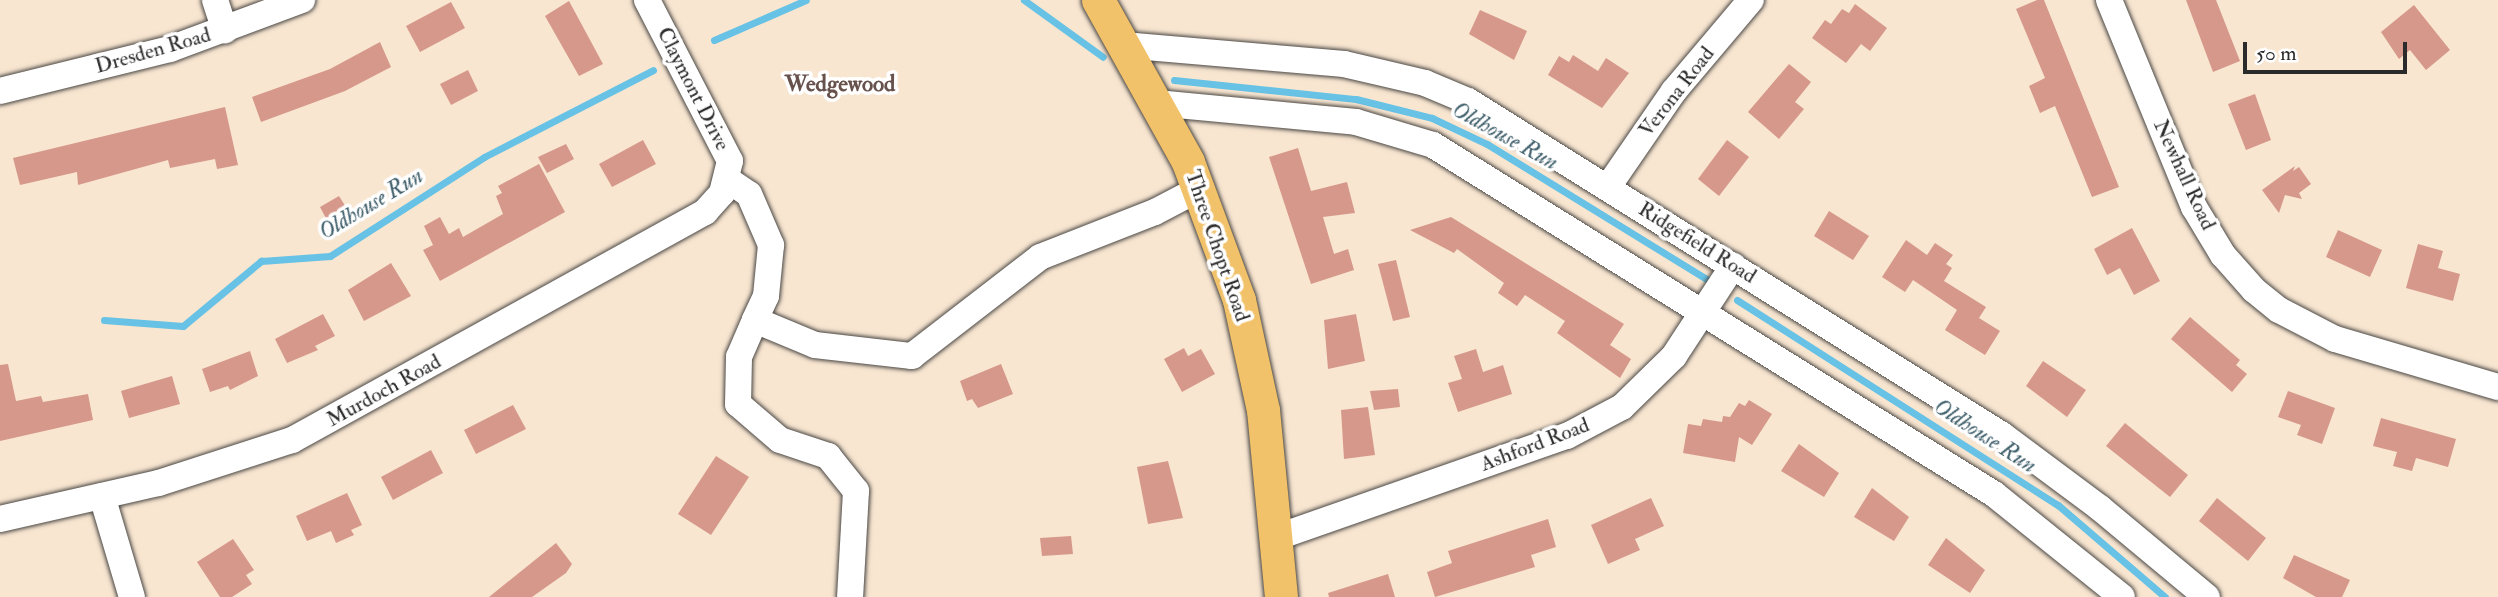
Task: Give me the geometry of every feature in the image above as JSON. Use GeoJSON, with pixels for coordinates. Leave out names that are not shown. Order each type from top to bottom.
{"type":"FeatureCollection","features":[{"type":"Feature","properties":{"kind":"main road","name":"Three Chopt Road"},"geometry":{"type":"LineString","coordinates":[[1098,0],[1156,103],[1199,189],[1239,300],[1259,387],[1281,597]]}},
{"type":"Feature","properties":{"kind":"street"},"geometry":{"type":"LineString","coordinates":[[215,0],[225,30]]}},
{"type":"Feature","properties":{"kind":"street","name":"Dresden Road"},"geometry":{"type":"LineString","coordinates":[[0,91],[170,49],[302,0]]}},
{"type":"Feature","properties":{"kind":"street","name":"Claymont Drive"},"geometry":{"type":"LineString","coordinates":[[647,0],[724,145],[730,161],[728,180]]}},
{"type":"Feature","properties":{"kind":"street","name":"Verona Road"},"geometry":{"type":"LineString","coordinates":[[1608,187],[1674,91],[1751,0]]}},
{"type":"Feature","properties":{"kind":"street","name":"Newhall Road"},"geometry":{"type":"LineString","coordinates":[[2109,0],[2194,207],[2223,255],[2254,289],[2279,310],[2335,339],[2498,387]]}},
{"type":"Feature","properties":{"kind":"street","name":"Ridgefield Road"},"geometry":{"type":"LineString","coordinates":[[1123,45],[1344,64],[1425,82],[1478,107],[2043,462],[2207,597]]}},
{"type":"Feature","properties":{"kind":"street"},"geometry":{"type":"LineString","coordinates":[[1156,103],[1332,119],[1403,134],[1488,176],[1994,494],[2122,597]]}},
{"type":"Feature","properties":{"kind":"street"},"geometry":{"type":"LineString","coordinates":[[728,180],[748,194],[771,245],[766,296],[739,357],[738,404],[780,440],[828,456],[856,491],[850,597]]}},
{"type":"Feature","properties":{"kind":"street","name":"Murdoch Road"},"geometry":{"type":"LineString","coordinates":[[0,519],[102,496],[243,459],[330,421],[676,230],[712,206],[728,180]]}},
{"type":"Feature","properties":{"kind":"street"},"geometry":{"type":"LineString","coordinates":[[755,320],[815,345],[912,356],[1040,257],[1155,212],[1199,189]]}},
{"type":"Feature","properties":{"kind":"street","name":"Ashford Road"},"geometry":{"type":"LineString","coordinates":[[1275,538],[1592,425],[1652,382],[1733,266]]}},
{"type":"Feature","properties":{"kind":"street"},"geometry":{"type":"LineString","coordinates":[[102,496],[132,597]]}},
{"type":"Feature","properties":{"kind":"building"},"geometry":{"type":"Polygon","coordinates":[[[2037,0],[2044,0],[2119,187],[2092,197],[2055,106],[2040,113],[2029,86],[2045,78],[2016,9],[2037,0]]]}},
{"type":"Feature","properties":{"kind":"building"},"geometry":{"type":"Polygon","coordinates":[[[2186,0],[2216,0],[2240,61],[2213,72],[2186,0]]]}},
{"type":"Feature","properties":{"kind":"building"},"geometry":{"type":"Polygon","coordinates":[[[569,1],[603,64],[579,76],[545,16],[569,1]]]}},
{"type":"Feature","properties":{"kind":"building"},"geometry":{"type":"Polygon","coordinates":[[[451,2],[465,28],[420,52],[406,26],[451,2]]]}},
{"type":"Feature","properties":{"kind":"building"},"geometry":{"type":"Polygon","coordinates":[[[1855,4],[1887,28],[1870,51],[1861,44],[1846,63],[1812,38],[1825,20],[1831,24],[1842,9],[1849,13],[1855,4]]]}},
{"type":"Feature","properties":{"kind":"building"},"geometry":{"type":"Polygon","coordinates":[[[2414,5],[2450,50],[2426,70],[2410,50],[2399,59],[2381,32],[2414,5]]]}},
{"type":"Feature","properties":{"kind":"building"},"geometry":{"type":"Polygon","coordinates":[[[1480,10],[1527,31],[1514,60],[1469,34],[1480,10]]]}},
{"type":"Feature","properties":{"kind":"building"},"geometry":{"type":"Polygon","coordinates":[[[380,42],[391,67],[345,91],[261,122],[252,97],[330,69],[380,42]]]}},
{"type":"Feature","properties":{"kind":"building"},"geometry":{"type":"Polygon","coordinates":[[[1573,55],[1598,71],[1606,58],[1629,73],[1602,108],[1548,75],[1559,56],[1569,62],[1573,55]]]}},
{"type":"Feature","properties":{"kind":"building"},"geometry":{"type":"Polygon","coordinates":[[[1789,64],[1811,82],[1795,102],[1804,109],[1779,139],[1748,112],[1789,64]]]}},
{"type":"Feature","properties":{"kind":"building"},"geometry":{"type":"Polygon","coordinates":[[[468,70],[478,91],[451,105],[440,84],[468,70]]]}},
{"type":"Feature","properties":{"kind":"building"},"geometry":{"type":"Polygon","coordinates":[[[2255,94],[2271,140],[2246,150],[2228,104],[2255,94]]]}},
{"type":"Feature","properties":{"kind":"building"},"geometry":{"type":"Polygon","coordinates":[[[225,107],[238,165],[217,169],[215,159],[170,168],[168,160],[78,185],[77,172],[20,185],[13,158],[225,107]]]}},
{"type":"Feature","properties":{"kind":"building"},"geometry":{"type":"Polygon","coordinates":[[[643,140],[656,164],[612,187],[599,164],[643,140]]]}},
{"type":"Feature","properties":{"kind":"building"},"geometry":{"type":"Polygon","coordinates":[[[1727,140],[1749,157],[1719,196],[1698,179],[1727,140]]]}},
{"type":"Feature","properties":{"kind":"building"},"geometry":{"type":"Polygon","coordinates":[[[566,144],[574,159],[547,173],[538,157],[566,144]]]}},
{"type":"Feature","properties":{"kind":"building"},"geometry":{"type":"Polygon","coordinates":[[[1298,148],[1311,191],[1347,182],[1355,213],[1323,217],[1334,254],[1348,249],[1354,270],[1311,284],[1269,157],[1298,148]]]}},
{"type":"Feature","properties":{"kind":"building"},"geometry":{"type":"Polygon","coordinates":[[[539,164],[565,212],[440,281],[423,250],[433,245],[424,226],[440,217],[449,234],[459,228],[463,237],[503,214],[496,196],[502,193],[498,186],[539,164]]]}},
{"type":"Feature","properties":{"kind":"building"},"geometry":{"type":"Polygon","coordinates":[[[2295,166],[2293,171],[2299,167],[2311,184],[2299,193],[2302,199],[2285,195],[2279,213],[2262,190],[2295,166]]]}},
{"type":"Feature","properties":{"kind":"building"},"geometry":{"type":"Polygon","coordinates":[[[339,196],[349,212],[329,224],[320,207],[339,196]]]}},
{"type":"Feature","properties":{"kind":"building"},"geometry":{"type":"Polygon","coordinates":[[[1829,211],[1869,236],[1853,260],[1814,236],[1829,211]]]}},
{"type":"Feature","properties":{"kind":"building"},"geometry":{"type":"Polygon","coordinates":[[[1451,217],[1624,324],[1610,345],[1631,359],[1620,378],[1557,333],[1565,321],[1525,295],[1517,306],[1498,293],[1504,283],[1457,249],[1454,253],[1410,230],[1451,217]]]}},
{"type":"Feature","properties":{"kind":"building"},"geometry":{"type":"Polygon","coordinates":[[[2132,228],[2160,281],[2134,295],[2120,268],[2107,275],[2094,249],[2132,228]]]}},
{"type":"Feature","properties":{"kind":"building"},"geometry":{"type":"Polygon","coordinates":[[[2338,230],[2382,250],[2370,277],[2326,257],[2338,230]]]}},
{"type":"Feature","properties":{"kind":"building"},"geometry":{"type":"Polygon","coordinates":[[[1906,240],[1927,255],[1935,243],[1953,255],[1946,264],[1952,268],[1944,281],[1986,307],[1979,318],[2000,331],[1985,355],[1945,330],[1957,310],[1913,280],[1905,292],[1882,277],[1906,240]]]}},
{"type":"Feature","properties":{"kind":"building"},"geometry":{"type":"Polygon","coordinates":[[[2418,244],[2443,251],[2438,268],[2460,274],[2453,301],[2406,288],[2418,244]]]}},
{"type":"Feature","properties":{"kind":"building"},"geometry":{"type":"Polygon","coordinates":[[[1396,260],[1410,317],[1393,321],[1378,264],[1396,260]]]}},
{"type":"Feature","properties":{"kind":"building"},"geometry":{"type":"Polygon","coordinates":[[[391,263],[411,296],[364,321],[348,290],[391,263]]]}},
{"type":"Feature","properties":{"kind":"building"},"geometry":{"type":"Polygon","coordinates":[[[323,314],[335,336],[315,346],[318,350],[287,363],[275,339],[323,314]]]}},
{"type":"Feature","properties":{"kind":"building"},"geometry":{"type":"Polygon","coordinates":[[[1356,314],[1365,361],[1328,369],[1324,320],[1356,314]]]}},
{"type":"Feature","properties":{"kind":"building"},"geometry":{"type":"Polygon","coordinates":[[[2190,317],[2240,360],[2236,365],[2247,374],[2232,392],[2171,339],[2190,317]]]}},
{"type":"Feature","properties":{"kind":"building"},"geometry":{"type":"Polygon","coordinates":[[[1184,348],[1188,356],[1201,349],[1215,374],[1182,392],[1164,359],[1184,348]]]}},
{"type":"Feature","properties":{"kind":"building"},"geometry":{"type":"Polygon","coordinates":[[[1476,349],[1483,372],[1503,365],[1512,394],[1458,412],[1448,383],[1462,379],[1454,356],[1476,349]]]}},
{"type":"Feature","properties":{"kind":"building"},"geometry":{"type":"Polygon","coordinates":[[[250,351],[258,376],[230,390],[228,386],[210,392],[202,369],[250,351]]]}},
{"type":"Feature","properties":{"kind":"building"},"geometry":{"type":"Polygon","coordinates":[[[2043,361],[2086,390],[2067,417],[2026,386],[2043,361]]]}},
{"type":"Feature","properties":{"kind":"building"},"geometry":{"type":"Polygon","coordinates":[[[8,364],[16,401],[41,396],[43,402],[88,394],[93,420],[0,441],[0,365],[8,364]]]}},
{"type":"Feature","properties":{"kind":"building"},"geometry":{"type":"Polygon","coordinates":[[[1001,364],[1013,394],[978,408],[972,399],[967,401],[960,381],[1001,364]]]}},
{"type":"Feature","properties":{"kind":"building"},"geometry":{"type":"Polygon","coordinates":[[[172,376],[180,404],[129,418],[121,391],[172,376]]]}},
{"type":"Feature","properties":{"kind":"building"},"geometry":{"type":"Polygon","coordinates":[[[1398,389],[1400,407],[1374,410],[1370,391],[1398,389]]]}},
{"type":"Feature","properties":{"kind":"building"},"geometry":{"type":"Polygon","coordinates":[[[2288,391],[2335,408],[2322,444],[2297,435],[2301,425],[2278,417],[2288,391]]]}},
{"type":"Feature","properties":{"kind":"building"},"geometry":{"type":"Polygon","coordinates":[[[1749,400],[1772,414],[1752,445],[1739,437],[1735,462],[1683,453],[1688,424],[1701,426],[1703,419],[1722,422],[1723,416],[1730,417],[1739,403],[1745,406],[1749,400]]]}},
{"type":"Feature","properties":{"kind":"building"},"geometry":{"type":"Polygon","coordinates":[[[513,405],[526,429],[476,454],[464,430],[513,405]]]}},
{"type":"Feature","properties":{"kind":"building"},"geometry":{"type":"Polygon","coordinates":[[[1368,407],[1375,455],[1344,459],[1341,410],[1368,407]]]}},
{"type":"Feature","properties":{"kind":"building"},"geometry":{"type":"Polygon","coordinates":[[[2381,418],[2456,439],[2448,467],[2416,458],[2412,471],[2393,466],[2397,452],[2373,446],[2381,418]]]}},
{"type":"Feature","properties":{"kind":"building"},"geometry":{"type":"Polygon","coordinates":[[[2125,423],[2188,475],[2170,497],[2106,446],[2125,423]]]}},
{"type":"Feature","properties":{"kind":"building"},"geometry":{"type":"Polygon","coordinates":[[[1799,444],[1839,473],[1824,497],[1781,471],[1799,444]]]}},
{"type":"Feature","properties":{"kind":"building"},"geometry":{"type":"Polygon","coordinates":[[[431,450],[443,473],[393,500],[381,477],[431,450]]]}},
{"type":"Feature","properties":{"kind":"building"},"geometry":{"type":"Polygon","coordinates":[[[716,456],[749,477],[711,535],[678,514],[716,456]]]}},
{"type":"Feature","properties":{"kind":"building"},"geometry":{"type":"Polygon","coordinates":[[[1168,461],[1183,518],[1148,524],[1137,467],[1168,461]]]}},
{"type":"Feature","properties":{"kind":"building"},"geometry":{"type":"Polygon","coordinates":[[[1872,488],[1909,517],[1894,541],[1854,517],[1872,488]]]}},
{"type":"Feature","properties":{"kind":"building"},"geometry":{"type":"Polygon","coordinates":[[[347,493],[362,525],[351,530],[354,535],[336,543],[331,531],[307,541],[296,516],[347,493]]]}},
{"type":"Feature","properties":{"kind":"building"},"geometry":{"type":"Polygon","coordinates":[[[1651,498],[1664,526],[1635,539],[1640,550],[1608,564],[1591,525],[1651,498]]]}},
{"type":"Feature","properties":{"kind":"building"},"geometry":{"type":"Polygon","coordinates":[[[2217,498],[2266,538],[2248,561],[2199,521],[2217,498]]]}},
{"type":"Feature","properties":{"kind":"building"},"geometry":{"type":"Polygon","coordinates":[[[1548,519],[1556,547],[1531,555],[1535,567],[1435,597],[1427,572],[1452,563],[1448,551],[1548,519]]]}},
{"type":"Feature","properties":{"kind":"building"},"geometry":{"type":"Polygon","coordinates":[[[1071,536],[1073,554],[1042,556],[1040,538],[1071,536]]]}},
{"type":"Feature","properties":{"kind":"building"},"geometry":{"type":"Polygon","coordinates":[[[1946,538],[1985,570],[1970,593],[1928,565],[1946,538]]]}},
{"type":"Feature","properties":{"kind":"building"},"geometry":{"type":"Polygon","coordinates":[[[233,539],[254,570],[246,575],[252,584],[232,597],[220,597],[197,562],[233,539]]]}},
{"type":"Feature","properties":{"kind":"building"},"geometry":{"type":"Polygon","coordinates":[[[556,543],[572,564],[566,573],[532,597],[489,597],[556,543]]]}},
{"type":"Feature","properties":{"kind":"building"},"geometry":{"type":"Polygon","coordinates":[[[2294,555],[2350,580],[2342,597],[2316,597],[2283,578],[2294,555]]]}},
{"type":"Feature","properties":{"kind":"building"},"geometry":{"type":"Polygon","coordinates":[[[1388,574],[1395,597],[1329,597],[1328,593],[1388,574]]]}},
{"type":"Feature","properties":{"kind":"waterway","name":"Oldhouse Run"},"geometry":{"type":"LineString","coordinates":[[714,40],[806,0]]}},
{"type":"Feature","properties":{"kind":"waterway","name":"Oldhouse Run"},"geometry":{"type":"LineString","coordinates":[[1024,0],[1103,57]]}},
{"type":"Feature","properties":{"kind":"waterway","name":"Oldhouse Run"},"geometry":{"type":"LineString","coordinates":[[104,320],[183,326],[261,261],[330,256],[484,157],[653,70]]}},
{"type":"Feature","properties":{"kind":"waterway","name":"Oldhouse Run"},"geometry":{"type":"LineString","coordinates":[[1174,80],[1356,99],[1432,118],[1487,144],[1710,281]]}},
{"type":"Feature","properties":{"kind":"waterway","name":"Oldhouse Run"},"geometry":{"type":"LineString","coordinates":[[1737,300],[2058,505],[2165,597]]}},
{"type":"Feature","properties":{"kind":"district","name":"Wedgewood"},"geometry":{"type":"Point","coordinates":[840,84]}}]}
